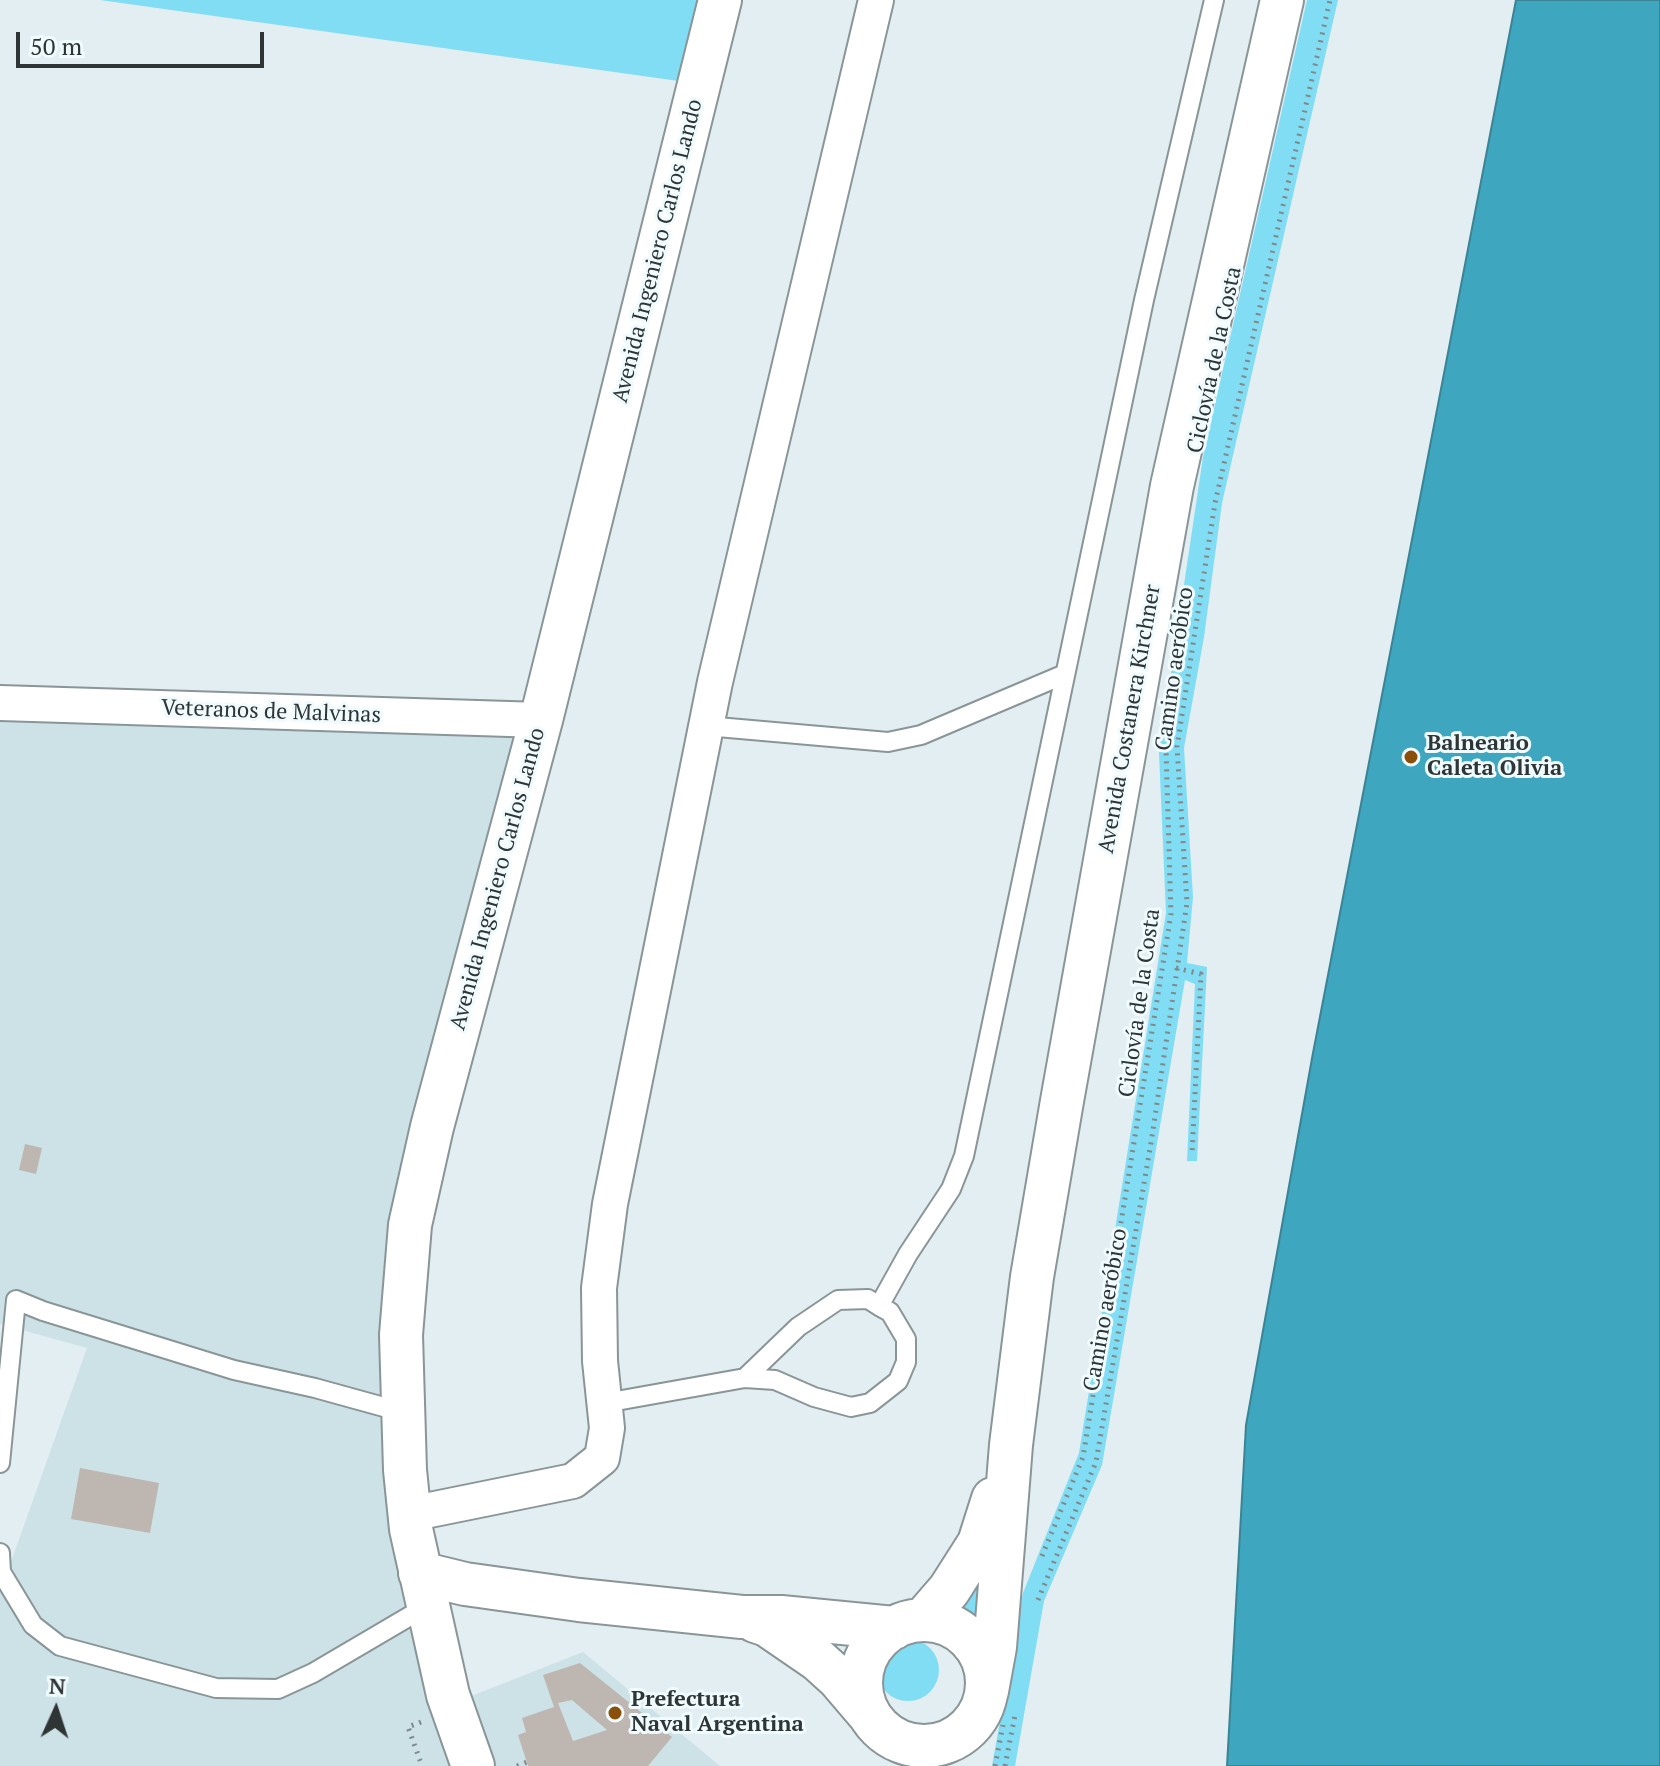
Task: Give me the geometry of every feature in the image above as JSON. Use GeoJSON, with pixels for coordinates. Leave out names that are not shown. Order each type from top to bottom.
{"type":"FeatureCollection","features":[{"type":"Feature","properties":{"kind":"street","name":"Avenida Ingeniero Carlos Lando"},"geometry":{"type":"LineString","coordinates":[[473,1766],[448,1695],[423,1589],[410,1514],[402,1412],[401,1335],[410,1225],[432,1127],[541,720],[720,0]]}},
{"type":"Feature","properties":{"kind":"street"},"geometry":{"type":"LineString","coordinates":[[410,1514],[573,1481],[602,1458],[607,1428],[600,1361],[599,1288],[610,1204],[706,726],[814,253],[876,0]]}},
{"type":"Feature","properties":{"kind":"street","name":"Avenida Costanera Kirchner"},"geometry":{"type":"LineString","coordinates":[[1011,1445],[1032,1277],[1172,486],[1282,0]]}},
{"type":"Feature","properties":{"kind":"street","name":"Veteranos de Malvinas"},"geometry":{"type":"LineString","coordinates":[[0,703],[541,720]]}},
{"type":"Feature","properties":{"kind":"street"},"geometry":{"type":"LineString","coordinates":[[868,1713],[862,1694],[862,1675],[868,1656],[879,1640],[909,1624],[949,1590],[979,1543],[1011,1445]]}},
{"type":"Feature","properties":{"kind":"street"},"geometry":{"type":"LineString","coordinates":[[1003,1703],[1000,1599],[1011,1445]]}},
{"type":"Feature","properties":{"kind":"street"},"geometry":{"type":"LineString","coordinates":[[423,1589],[465,1584],[579,1600],[742,1617],[942,1623],[959,1631],[973,1643],[1003,1703]]}},
{"type":"Feature","properties":{"kind":"street"},"geometry":{"type":"LineString","coordinates":[[742,1617],[767,1625],[818,1660],[839,1679],[880,1728],[896,1740],[914,1746],[934,1746],[952,1740],[968,1730],[980,1714],[1003,1703]]}},
{"type":"Feature","properties":{"kind":"lane"},"geometry":{"type":"LineString","coordinates":[[879,1306],[908,1254],[951,1189],[964,1156],[1144,300],[1214,0]]}},
{"type":"Feature","properties":{"kind":"lane"},"geometry":{"type":"LineString","coordinates":[[706,726],[888,742],[921,735],[1065,674]]}},
{"type":"Feature","properties":{"kind":"lane"},"geometry":{"type":"LineString","coordinates":[[605,1403],[745,1378],[775,1380],[814,1397],[851,1407],[870,1403],[898,1381],[906,1362],[906,1339],[890,1312],[868,1299],[838,1300],[798,1327],[745,1378]]}},
{"type":"Feature","properties":{"kind":"lane"},"geometry":{"type":"LineString","coordinates":[[0,1463],[16,1300],[234,1370],[402,1412]]}},
{"type":"Feature","properties":{"kind":"lane"},"geometry":{"type":"LineString","coordinates":[[0,1553],[1,1572],[33,1625],[60,1646],[216,1688],[278,1689],[313,1673],[423,1589]]}},
{"type":"Feature","properties":{"kind":"path","name":"Camino aeróbico"},"geometry":{"type":"LineString","coordinates":[[1037,1601],[1096,1462],[1151,1143],[1187,903],[1177,747],[1215,503],[1330,0]]}},
{"type":"Feature","properties":{"kind":"path","name":"Ciclovía de la Costa"},"geometry":{"type":"LineString","coordinates":[[1037,1569],[1083,1457],[1171,914],[1165,754],[1168,738]]}},
{"type":"Feature","properties":{"kind":"path"},"geometry":{"type":"LineString","coordinates":[[1176,968],[1201,974],[1192,1155]]}},
{"type":"Feature","properties":{"kind":"path"},"geometry":{"type":"LineString","coordinates":[[995,1766],[1003,1703]]}},
{"type":"Feature","properties":{"kind":"path"},"geometry":{"type":"LineString","coordinates":[[1003,1703],[1005,1766]]}},
{"type":"Feature","properties":{"kind":"path"},"geometry":{"type":"LineString","coordinates":[[517,1766],[527,1762]]}},
{"type":"Feature","properties":{"kind":"shaded area"},"geometry":{"type":"Polygon","coordinates":[[[100,0],[720,0],[700,84],[100,0]]]}},
{"type":"Feature","properties":{"kind":"shaded area"},"geometry":{"type":"Polygon","coordinates":[[[1307,0],[1338,0],[1222,503],[1204,637],[1184,748],[1193,897],[1187,963],[1207,967],[1197,1161],[1187,1161],[1195,984],[1185,980],[1102,1465],[1044,1601],[1015,1766],[992,1766],[1023,1593],[1079,1453],[1166,913],[1159,753],[1203,457],[1307,0]]]}},
{"type":"Feature","properties":{"kind":"shaded area"},"geometry":{"type":"Polygon","coordinates":[[[1516,0],[1660,0],[1660,1766],[1227,1766],[1246,1425],[1313,1053],[1516,0]]]}},
{"type":"Feature","properties":{"kind":"shaded area"},"geometry":{"type":"Polygon","coordinates":[[[0,703],[541,720],[404,1297],[451,1704],[583,1652],[720,1766],[0,1766],[0,1593],[87,1348],[0,1324],[0,703]]]}},
{"type":"Feature","properties":{"kind":"shaded area"},"geometry":{"type":"Polygon","coordinates":[[[988,1556],[976,1631],[955,1613],[988,1556]]]}},
{"type":"Feature","properties":{"kind":"shaded area"},"geometry":{"type":"Polygon","coordinates":[[[908,1639],[920,1641],[930,1648],[937,1658],[937,1682],[930,1692],[920,1699],[908,1701],[896,1699],[886,1692],[879,1682],[877,1670],[879,1658],[886,1648],[896,1641],[908,1639]]]}},
{"type":"Feature","properties":{"kind":"building"},"geometry":{"type":"Polygon","coordinates":[[[25,1144],[42,1148],[36,1174],[19,1170],[25,1144]]]}},
{"type":"Feature","properties":{"kind":"building"},"geometry":{"type":"Polygon","coordinates":[[[80,1468],[159,1483],[150,1533],[71,1519],[80,1468]]]}},
{"type":"Feature","properties":{"kind":"building","name":"Prefectura Naval Argentina"},"geometry":{"type":"Polygon","coordinates":[[[580,1663],[672,1737],[648,1766],[528,1766],[518,1735],[526,1732],[522,1718],[554,1707],[543,1675],[580,1663]],[[572,1700],[558,1703],[573,1741],[607,1730],[572,1700]]]}},
{"type":"Feature","properties":{"kind":"place","name":"Balneario Caleta Olivia"},"geometry":{"type":"Point","coordinates":[1411,757]}},
{"type":"Feature","properties":{"kind":"place","name":"Prefectura Naval Argentina"},"geometry":{"type":"Point","coordinates":[615,1713]}}]}
